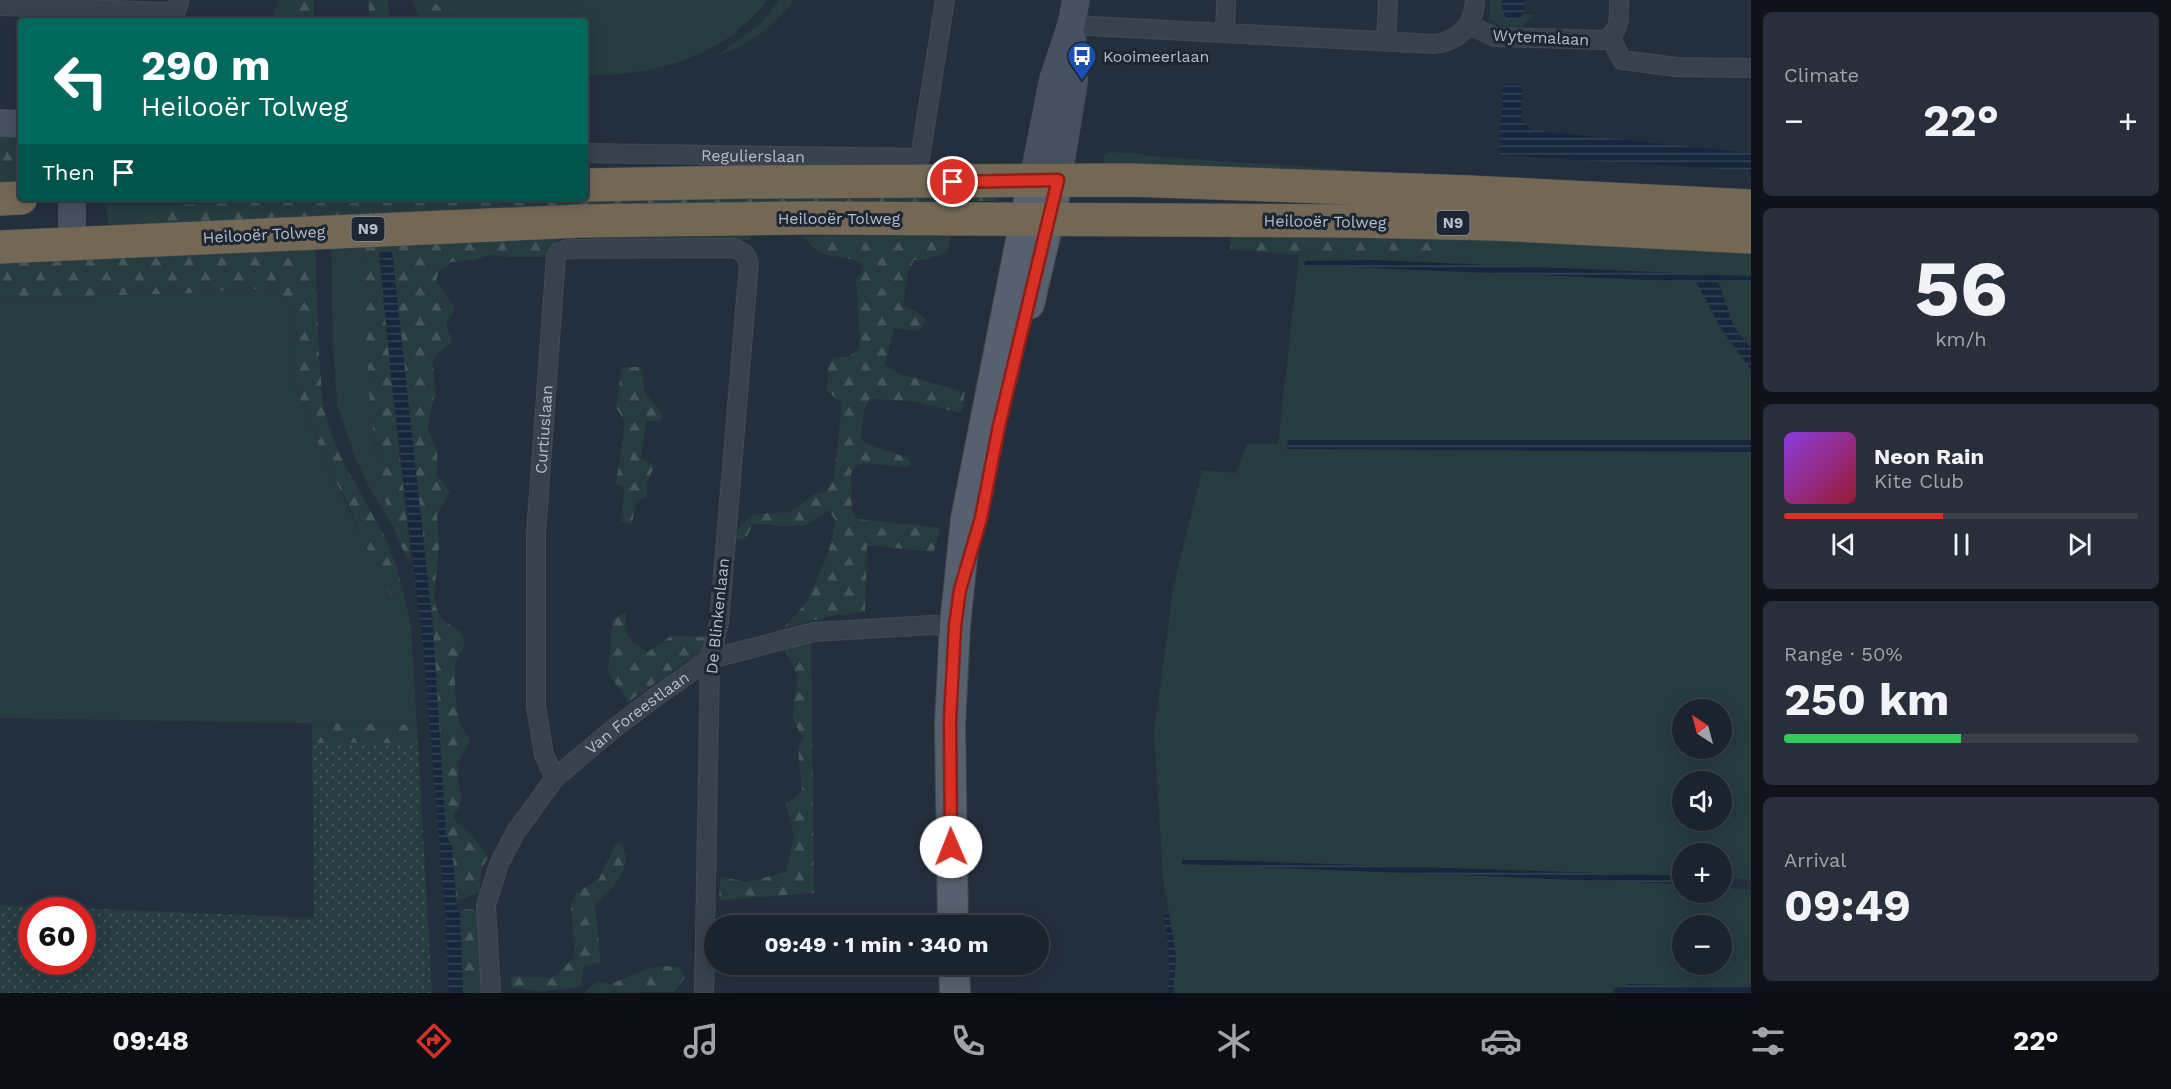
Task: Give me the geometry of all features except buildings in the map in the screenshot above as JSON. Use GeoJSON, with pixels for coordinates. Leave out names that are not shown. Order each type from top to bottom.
{"type":"FeatureCollection","features":[{"type":"Feature","properties":{"kind":"highway","name":"Heilooër Tolweg"},"geometry":{"type":"LineString","coordinates":[[588,185],[1141,181],[1457,191],[1751,206]]}},
{"type":"Feature","properties":{"kind":"highway"},"geometry":{"type":"LineString","coordinates":[[0,199],[18,198]]}},
{"type":"Feature","properties":{"kind":"highway","name":"Heilooër Tolweg"},"geometry":{"type":"LineString","coordinates":[[0,247],[580,220],[1037,218],[1473,224],[1751,237]]}},
{"type":"Feature","properties":{"kind":"main road"},"geometry":{"type":"LineString","coordinates":[[953,915],[950,724],[955,626],[966,519],[1045,180],[1074,82],[1074,12]]}},
{"type":"Feature","properties":{"kind":"main road"},"geometry":{"type":"LineString","coordinates":[[0,123],[18,124]]}},
{"type":"Feature","properties":{"kind":"main road"},"geometry":{"type":"LineString","coordinates":[[72,201],[72,244]]}},
{"type":"Feature","properties":{"kind":"main road"},"geometry":{"type":"LineString","coordinates":[[954,975],[955,993]]}},
{"type":"Feature","properties":{"kind":"street"},"geometry":{"type":"LineString","coordinates":[[0,6],[166,12],[177,9],[179,0]]}},
{"type":"Feature","properties":{"kind":"street","name":"Regulierslaan"},"geometry":{"type":"LineString","coordinates":[[588,153],[920,158],[945,0]]}},
{"type":"Feature","properties":{"kind":"street"},"geometry":{"type":"LineString","coordinates":[[1225,33],[1226,0]]}},
{"type":"Feature","properties":{"kind":"street"},"geometry":{"type":"LineString","coordinates":[[1386,42],[1388,0]]}},
{"type":"Feature","properties":{"kind":"street"},"geometry":{"type":"LineString","coordinates":[[1074,12],[1225,33],[1435,44],[1445,43],[1456,37],[1469,25],[1475,0]]}},
{"type":"Feature","properties":{"kind":"street","name":"Wytemalaan"},"geometry":{"type":"LineString","coordinates":[[1469,25],[1495,37],[1596,40],[1610,37],[1615,32],[1618,24],[1619,0]]}},
{"type":"Feature","properties":{"kind":"street"},"geometry":{"type":"LineString","coordinates":[[1610,37],[1622,60],[1676,67],[1751,68]]}},
{"type":"Feature","properties":{"kind":"street","name":"De Blinkenlaan"},"geometry":{"type":"LineString","coordinates":[[704,993],[710,659],[719,623],[749,263],[745,254],[734,248]]}},
{"type":"Feature","properties":{"kind":"street","name":"Curtiuslaan"},"geometry":{"type":"LineString","coordinates":[[555,778],[544,755],[536,706],[536,534],[556,256],[559,252],[568,249],[734,248]]}},
{"type":"Feature","properties":{"kind":"street","name":"Van Foreestlaan"},"geometry":{"type":"LineString","coordinates":[[491,993],[486,905],[499,864],[515,832],[555,778],[654,698],[710,659],[814,632],[932,625],[955,626]]}},
{"type":"Feature","properties":{"kind":"green space"},"geometry":{"type":"Polygon","coordinates":[[[279,0],[314,0],[314,18],[273,18],[279,0]]]}},
{"type":"Feature","properties":{"kind":"green space"},"geometry":{"type":"Polygon","coordinates":[[[368,0],[387,0],[390,18],[370,18],[368,0]]]}},
{"type":"Feature","properties":{"kind":"green space"},"geometry":{"type":"Polygon","coordinates":[[[412,0],[432,0],[451,18],[419,18],[412,0]]]}},
{"type":"Feature","properties":{"kind":"green space"},"geometry":{"type":"Polygon","coordinates":[[[432,0],[768,0],[734,34],[712,48],[677,62],[622,74],[588,75],[588,18],[451,18],[432,0]]]}},
{"type":"Feature","properties":{"kind":"green space"},"geometry":{"type":"Polygon","coordinates":[[[779,0],[794,0],[760,34],[741,46],[717,56],[760,24],[779,0]]]}},
{"type":"Feature","properties":{"kind":"green space"},"geometry":{"type":"Polygon","coordinates":[[[1490,0],[1502,0],[1501,10],[1521,17],[1523,14],[1534,15],[1522,26],[1502,26],[1490,18],[1490,0]]]}},
{"type":"Feature","properties":{"kind":"green space"},"geometry":{"type":"Polygon","coordinates":[[[0,127],[18,128],[18,188],[0,189],[0,127]]]}},
{"type":"Feature","properties":{"kind":"green space"},"geometry":{"type":"Polygon","coordinates":[[[1109,152],[1440,176],[1103,165],[1104,155],[1109,152]]]}},
{"type":"Feature","properties":{"kind":"green space"},"geometry":{"type":"Polygon","coordinates":[[[998,190],[996,201],[766,203],[162,230],[162,205],[371,201],[588,201],[588,197],[998,190]]]}},
{"type":"Feature","properties":{"kind":"green space"},"geometry":{"type":"Polygon","coordinates":[[[107,205],[162,205],[162,230],[108,233],[107,205]]]}},
{"type":"Feature","properties":{"kind":"green space"},"geometry":{"type":"Polygon","coordinates":[[[1229,230],[1444,232],[1442,258],[1299,255],[1231,249],[1229,230]]]}},
{"type":"Feature","properties":{"kind":"green space"},"geometry":{"type":"Polygon","coordinates":[[[1444,232],[1751,246],[1751,880],[1732,878],[1732,843],[1672,843],[1672,876],[1182,859],[1182,864],[1672,884],[1672,903],[1732,903],[1732,888],[1751,890],[1751,987],[1629,984],[1614,989],[1613,993],[1172,993],[1176,956],[1163,879],[1154,733],[1173,588],[1202,470],[1236,473],[1247,444],[1278,444],[1299,255],[1441,258],[1444,232]]]}},
{"type":"Feature","properties":{"kind":"green space"},"geometry":{"type":"Polygon","coordinates":[[[749,234],[750,240],[560,239],[552,246],[550,257],[490,255],[474,260],[451,262],[439,271],[436,281],[453,305],[454,312],[446,322],[452,342],[434,357],[435,393],[428,423],[428,430],[437,449],[437,475],[450,492],[437,514],[439,547],[434,595],[436,608],[442,620],[460,631],[465,642],[455,664],[455,689],[459,722],[470,741],[459,764],[461,798],[458,809],[453,815],[457,823],[473,836],[488,857],[481,870],[480,892],[456,901],[452,847],[446,835],[433,628],[392,252],[379,253],[411,559],[407,558],[392,524],[376,454],[368,382],[363,238],[749,234]]]}},
{"type":"Feature","properties":{"kind":"green space"},"geometry":{"type":"Polygon","coordinates":[[[803,236],[951,236],[947,252],[928,259],[914,260],[908,273],[903,307],[918,312],[926,319],[919,331],[894,328],[885,365],[900,374],[965,392],[961,413],[913,401],[869,399],[864,411],[860,437],[865,443],[908,458],[911,463],[908,467],[864,463],[855,466],[851,474],[852,513],[858,519],[940,528],[934,552],[867,545],[865,612],[831,616],[783,628],[807,602],[829,550],[836,521],[828,510],[805,526],[753,523],[746,538],[733,540],[741,525],[754,514],[790,512],[813,495],[827,491],[834,480],[842,403],[827,391],[828,368],[833,357],[848,357],[858,350],[860,337],[856,279],[863,270],[860,262],[823,253],[803,236]]]}},
{"type":"Feature","properties":{"kind":"green space"},"geometry":{"type":"Polygon","coordinates":[[[363,238],[369,386],[374,445],[393,526],[369,487],[355,457],[337,404],[333,347],[331,241],[363,238]]]}},
{"type":"Feature","properties":{"kind":"green space"},"geometry":{"type":"Polygon","coordinates":[[[315,241],[323,406],[331,433],[346,467],[385,537],[397,568],[403,591],[393,598],[372,561],[351,510],[328,467],[296,388],[294,313],[283,296],[249,288],[193,293],[0,299],[0,258],[315,241]]]}},
{"type":"Feature","properties":{"kind":"green space"},"geometry":{"type":"Polygon","coordinates":[[[249,288],[283,296],[294,313],[296,388],[328,467],[393,598],[403,591],[411,626],[417,725],[0,718],[0,299],[193,293],[249,288]]]}},
{"type":"Feature","properties":{"kind":"green space"},"geometry":{"type":"Polygon","coordinates":[[[622,367],[642,367],[644,391],[662,414],[660,421],[646,421],[641,458],[655,466],[648,482],[647,498],[636,501],[632,523],[621,522],[624,488],[616,484],[625,422],[616,407],[622,367]]]}},
{"type":"Feature","properties":{"kind":"green space"},"geometry":{"type":"Polygon","coordinates":[[[626,612],[626,627],[631,640],[648,652],[671,636],[708,637],[707,651],[687,661],[628,702],[608,672],[613,619],[626,612]]]}},
{"type":"Feature","properties":{"kind":"green space"},"geometry":{"type":"Polygon","coordinates":[[[811,640],[814,893],[719,900],[720,877],[747,882],[786,872],[794,837],[786,804],[802,791],[798,748],[803,738],[793,720],[798,677],[783,646],[811,640]]]}},
{"type":"Feature","properties":{"kind":"green space"},"geometry":{"type":"Polygon","coordinates":[[[312,723],[417,725],[418,743],[312,743],[312,723]]]}},
{"type":"Feature","properties":{"kind":"green space"},"geometry":{"type":"Polygon","coordinates":[[[312,743],[418,743],[432,993],[0,993],[0,905],[18,906],[18,975],[96,975],[96,909],[314,918],[312,743]]]}},
{"type":"Feature","properties":{"kind":"green space"},"geometry":{"type":"Polygon","coordinates":[[[620,842],[626,853],[624,869],[616,883],[595,906],[601,962],[584,966],[580,987],[543,991],[512,988],[510,976],[552,978],[575,957],[571,905],[576,893],[599,879],[615,845],[620,842]]]}},
{"type":"Feature","properties":{"kind":"green space"},"geometry":{"type":"Polygon","coordinates":[[[462,909],[478,910],[484,993],[463,993],[460,912],[462,909]]]}},
{"type":"Feature","properties":{"kind":"green space"},"geometry":{"type":"Polygon","coordinates":[[[663,966],[679,967],[685,977],[674,992],[586,993],[597,981],[611,984],[646,969],[663,966]]]}},
{"type":"Feature","properties":{"kind":"water"},"geometry":{"type":"Polygon","coordinates":[[[1502,0],[1525,0],[1524,12],[1511,21],[1503,12],[1502,0]]]}},
{"type":"Feature","properties":{"kind":"water"},"geometry":{"type":"Polygon","coordinates":[[[1507,83],[1519,84],[1522,88],[1521,118],[1531,130],[1751,153],[1751,171],[1499,155],[1503,86],[1507,83]]]}},
{"type":"Feature","properties":{"kind":"water"},"geometry":{"type":"Polygon","coordinates":[[[379,252],[392,252],[433,628],[446,835],[452,847],[457,910],[460,912],[463,993],[449,993],[445,911],[424,654],[392,385],[379,252]]]}},
{"type":"Feature","properties":{"kind":"water"},"geometry":{"type":"Polygon","coordinates":[[[1373,260],[1751,276],[1751,282],[1718,281],[1734,327],[1751,348],[1751,370],[1722,330],[1696,282],[1304,265],[1305,261],[1373,260]]]}},
{"type":"Feature","properties":{"kind":"water"},"geometry":{"type":"Polygon","coordinates":[[[1288,440],[1751,440],[1751,452],[1287,449],[1288,440]]]}},
{"type":"Feature","properties":{"kind":"water"},"geometry":{"type":"Polygon","coordinates":[[[1182,859],[1672,876],[1672,884],[1182,864],[1182,859]]]}},
{"type":"Feature","properties":{"kind":"water"},"geometry":{"type":"Polygon","coordinates":[[[1169,914],[1176,956],[1173,993],[1167,993],[1169,963],[1163,915],[1169,914]]]}},
{"type":"Feature","properties":{"kind":"water"},"geometry":{"type":"Polygon","coordinates":[[[1629,984],[1751,987],[1751,993],[1614,993],[1614,989],[1629,984]]]}},
{"type":"Feature","properties":{"kind":"place","name":"Kooimeerlaan"},"geometry":{"type":"Point","coordinates":[1082,82]}},
{"type":"Feature","properties":{"kind":"route"},"geometry":{"type":"LineString","coordinates":[[951,847],[950,720],[955,626],[960,590],[981,518],[999,426],[1058,180],[953,182]]}}]}
